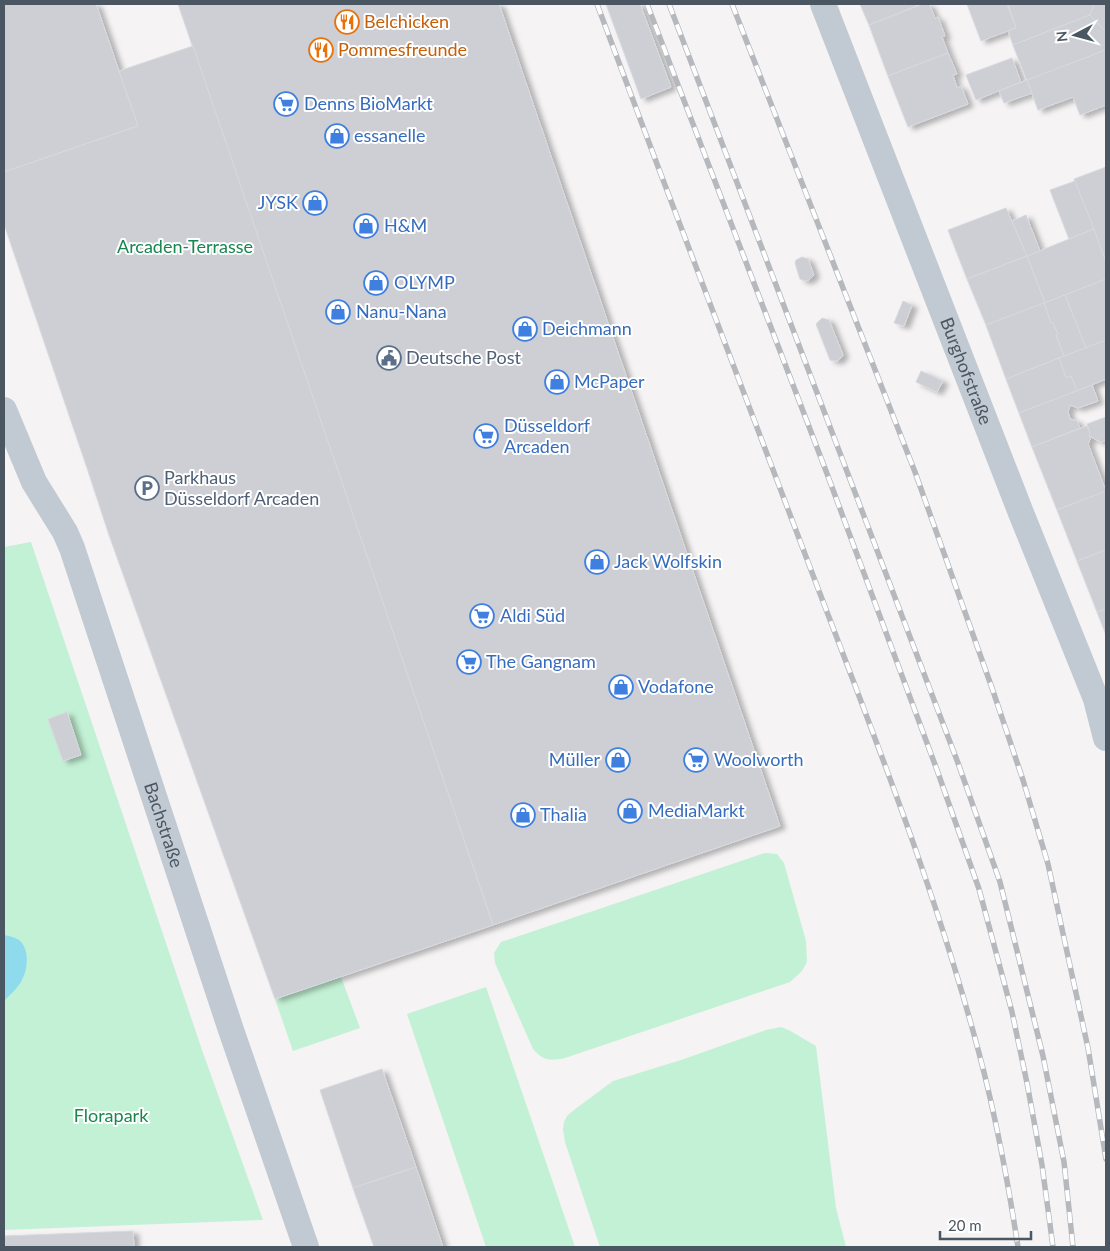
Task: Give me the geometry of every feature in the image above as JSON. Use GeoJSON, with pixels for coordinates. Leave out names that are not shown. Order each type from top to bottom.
{"type":"FeatureCollection","features":[{"type":"Feature","properties":{"kind":"street","name":"Burghofstraße"},"geometry":{"type":"LineString","coordinates":[[824,4],[1020,513],[1101,700],[1106,738]]}},
{"type":"Feature","properties":{"kind":"street","name":"Bachstraße"},"geometry":{"type":"LineString","coordinates":[[4,410],[34,482],[72,548],[230,1027],[306,1247]]}},
{"type":"Feature","properties":{"kind":"green space","name":"Florapark"},"geometry":{"type":"Polygon","coordinates":[[[31,542],[202,1050],[263,1220],[4,1230],[4,547],[31,542]]]}},
{"type":"Feature","properties":{"kind":"green space"},"geometry":{"type":"Polygon","coordinates":[[[765,853],[777,854],[784,863],[806,941],[807,962],[802,971],[790,982],[565,1058],[547,1059],[540,1056],[533,1049],[495,963],[494,953],[501,942],[765,853]]]}},
{"type":"Feature","properties":{"kind":"green space"},"geometry":{"type":"Polygon","coordinates":[[[341,977],[360,1028],[293,1051],[275,999],[341,977]]]}},
{"type":"Feature","properties":{"kind":"green space"},"geometry":{"type":"Polygon","coordinates":[[[486,987],[575,1247],[486,1247],[407,1014],[486,987]]]}},
{"type":"Feature","properties":{"kind":"green space"},"geometry":{"type":"Polygon","coordinates":[[[781,1027],[816,1046],[836,1208],[846,1247],[600,1247],[565,1142],[563,1129],[567,1116],[613,1081],[681,1060],[766,1030],[781,1027]]]}},
{"type":"Feature","properties":{"kind":"water"},"geometry":{"type":"Polygon","coordinates":[[[4,935],[13,937],[23,944],[27,959],[26,970],[22,980],[4,1001],[4,935]]]}},
{"type":"Feature","properties":{"kind":"building"},"geometry":{"type":"Polygon","coordinates":[[[4,4],[96,4],[138,126],[4,172],[4,4]]]}},
{"type":"Feature","properties":{"kind":"building","name":"Düsseldorf Arcaden"},"geometry":{"type":"Polygon","coordinates":[[[178,4],[499,4],[780,826],[493,925],[178,4]]]}},
{"type":"Feature","properties":{"kind":"building"},"geometry":{"type":"Polygon","coordinates":[[[606,4],[640,4],[671,87],[641,99],[606,4]]]}},
{"type":"Feature","properties":{"kind":"building"},"geometry":{"type":"Polygon","coordinates":[[[860,4],[915,4],[916,6],[869,25],[860,4]]]}},
{"type":"Feature","properties":{"kind":"building"},"geometry":{"type":"Polygon","coordinates":[[[923,4],[929,4],[935,18],[938,17],[945,36],[942,37],[948,53],[888,76],[869,25],[923,4]]]}},
{"type":"Feature","properties":{"kind":"building"},"geometry":{"type":"Polygon","coordinates":[[[967,4],[1007,4],[1016,28],[981,41],[967,4]]]}},
{"type":"Feature","properties":{"kind":"building"},"geometry":{"type":"Polygon","coordinates":[[[1008,4],[1094,4],[1090,15],[1013,45],[1008,31],[1016,28],[1008,4]]]}},
{"type":"Feature","properties":{"kind":"building"},"geometry":{"type":"Polygon","coordinates":[[[1094,4],[1106,4],[1106,32],[1090,15],[1094,4]]]}},
{"type":"Feature","properties":{"kind":"building"},"geometry":{"type":"Polygon","coordinates":[[[1090,15],[1106,32],[1106,50],[1027,81],[1013,45],[1090,15]]]}},
{"type":"Feature","properties":{"kind":"building"},"geometry":{"type":"Polygon","coordinates":[[[193,46],[493,925],[275,999],[109,535],[4,224],[4,172],[138,126],[119,71],[193,46]]]}},
{"type":"Feature","properties":{"kind":"building"},"geometry":{"type":"Polygon","coordinates":[[[1106,50],[1106,105],[1080,115],[1073,97],[1038,110],[1027,80],[1106,50]]]}},
{"type":"Feature","properties":{"kind":"building"},"geometry":{"type":"Polygon","coordinates":[[[948,53],[957,74],[953,75],[957,88],[961,86],[968,104],[908,127],[888,76],[948,53]]]}},
{"type":"Feature","properties":{"kind":"building"},"geometry":{"type":"Polygon","coordinates":[[[1012,58],[1021,82],[976,100],[966,75],[1012,58]]]}},
{"type":"Feature","properties":{"kind":"building"},"geometry":{"type":"Polygon","coordinates":[[[1027,80],[1032,93],[1004,103],[999,91],[1027,80]]]}},
{"type":"Feature","properties":{"kind":"building"},"geometry":{"type":"Polygon","coordinates":[[[1106,167],[1106,262],[1074,179],[1106,167]]]}},
{"type":"Feature","properties":{"kind":"building"},"geometry":{"type":"Polygon","coordinates":[[[1075,181],[1094,229],[1069,239],[1050,190],[1075,181]]]}},
{"type":"Feature","properties":{"kind":"building"},"geometry":{"type":"Polygon","coordinates":[[[1006,208],[1027,256],[967,279],[948,230],[1006,208]]]}},
{"type":"Feature","properties":{"kind":"building"},"geometry":{"type":"Polygon","coordinates":[[[1026,215],[1040,251],[1027,256],[1012,221],[1026,215]]]}},
{"type":"Feature","properties":{"kind":"building"},"geometry":{"type":"Polygon","coordinates":[[[1094,229],[1106,262],[1106,279],[1045,303],[1027,256],[1094,229]]]}},
{"type":"Feature","properties":{"kind":"building"},"geometry":{"type":"Polygon","coordinates":[[[1027,256],[1045,303],[986,325],[967,279],[1027,256]]]}},
{"type":"Feature","properties":{"kind":"building"},"geometry":{"type":"Polygon","coordinates":[[[802,257],[808,259],[814,275],[805,281],[800,279],[795,263],[796,260],[802,257]]]}},
{"type":"Feature","properties":{"kind":"building"},"geometry":{"type":"Polygon","coordinates":[[[1106,279],[1106,340],[1086,348],[1065,295],[1106,279]]]}},
{"type":"Feature","properties":{"kind":"building"},"geometry":{"type":"Polygon","coordinates":[[[1065,295],[1086,348],[1064,356],[1056,335],[1058,334],[1053,323],[1051,323],[1044,303],[1065,295]]]}},
{"type":"Feature","properties":{"kind":"building"},"geometry":{"type":"Polygon","coordinates":[[[903,301],[912,305],[904,326],[894,323],[903,301]]]}},
{"type":"Feature","properties":{"kind":"building"},"geometry":{"type":"Polygon","coordinates":[[[1044,303],[1051,323],[1053,323],[1058,334],[1056,335],[1064,356],[1006,379],[986,325],[1044,303]]]}},
{"type":"Feature","properties":{"kind":"building"},"geometry":{"type":"Polygon","coordinates":[[[822,318],[829,320],[843,355],[837,361],[830,360],[816,324],[822,318]]]}},
{"type":"Feature","properties":{"kind":"building"},"geometry":{"type":"Polygon","coordinates":[[[1106,340],[1106,379],[1077,391],[1071,376],[1066,378],[1059,358],[1106,340]]]}},
{"type":"Feature","properties":{"kind":"building"},"geometry":{"type":"Polygon","coordinates":[[[1059,358],[1066,378],[1071,376],[1077,391],[1019,413],[1006,379],[1059,358]]]}},
{"type":"Feature","properties":{"kind":"building"},"geometry":{"type":"Polygon","coordinates":[[[921,371],[943,381],[937,392],[916,382],[921,371]]]}},
{"type":"Feature","properties":{"kind":"building"},"geometry":{"type":"Polygon","coordinates":[[[1092,385],[1098,401],[1078,408],[1070,405],[1068,412],[1070,419],[1077,421],[1080,428],[1032,447],[1019,413],[1092,385]]]}},
{"type":"Feature","properties":{"kind":"building"},"geometry":{"type":"Polygon","coordinates":[[[1106,417],[1106,440],[1101,442],[1089,436],[1087,424],[1106,417]]]}},
{"type":"Feature","properties":{"kind":"building"},"geometry":{"type":"Polygon","coordinates":[[[1087,426],[1090,433],[1089,436],[1091,437],[1088,444],[1106,491],[1057,510],[1032,447],[1087,426]]]}},
{"type":"Feature","properties":{"kind":"building"},"geometry":{"type":"Polygon","coordinates":[[[1106,491],[1106,550],[1077,561],[1057,510],[1106,491]]]}},
{"type":"Feature","properties":{"kind":"building"},"geometry":{"type":"Polygon","coordinates":[[[1106,550],[1106,609],[1097,612],[1077,561],[1106,550]]]}},
{"type":"Feature","properties":{"kind":"building"},"geometry":{"type":"Polygon","coordinates":[[[1106,609],[1106,635],[1097,612],[1106,609]]]}},
{"type":"Feature","properties":{"kind":"building"},"geometry":{"type":"Polygon","coordinates":[[[67,712],[81,755],[63,761],[48,719],[67,712]]]}},
{"type":"Feature","properties":{"kind":"building"},"geometry":{"type":"Polygon","coordinates":[[[382,1069],[416,1167],[353,1188],[320,1090],[382,1069]]]}},
{"type":"Feature","properties":{"kind":"building"},"geometry":{"type":"Polygon","coordinates":[[[416,1167],[443,1247],[374,1247],[353,1188],[416,1167]]]}},
{"type":"Feature","properties":{"kind":"building"},"geometry":{"type":"Polygon","coordinates":[[[133,1231],[134,1247],[4,1247],[4,1236],[133,1231]]]}},
{"type":"Feature","properties":{"kind":"railway"},"geometry":{"type":"LineString","coordinates":[[597,4],[863,705],[925,877],[979,1053],[1001,1150],[1018,1247]]}},
{"type":"Feature","properties":{"kind":"railway"},"geometry":{"type":"LineString","coordinates":[[647,4],[826,471],[979,889],[1012,1012],[1027,1083],[1042,1165],[1053,1247]]}},
{"type":"Feature","properties":{"kind":"railway"},"geometry":{"type":"LineString","coordinates":[[669,4],[958,763],[1000,882],[1043,1056],[1064,1162],[1073,1247]]}},
{"type":"Feature","properties":{"kind":"railway"},"geometry":{"type":"LineString","coordinates":[[732,4],[915,472],[1023,780],[1048,864],[1088,1048],[1106,1159]]}},
{"type":"Feature","properties":{"kind":"place","name":"Belchicken"},"geometry":{"type":"Point","coordinates":[347,22]}},
{"type":"Feature","properties":{"kind":"place","name":"Pommesfreunde"},"geometry":{"type":"Point","coordinates":[321,50]}},
{"type":"Feature","properties":{"kind":"place","name":"Denns BioMarkt"},"geometry":{"type":"Point","coordinates":[286,104]}},
{"type":"Feature","properties":{"kind":"place","name":"essanelle"},"geometry":{"type":"Point","coordinates":[337,136]}},
{"type":"Feature","properties":{"kind":"place","name":"JYSK"},"geometry":{"type":"Point","coordinates":[315,203]}},
{"type":"Feature","properties":{"kind":"place","name":"H&M"},"geometry":{"type":"Point","coordinates":[366,226]}},
{"type":"Feature","properties":{"kind":"place","name":"OLYMP"},"geometry":{"type":"Point","coordinates":[376,283]}},
{"type":"Feature","properties":{"kind":"place","name":"Nanu-Nana"},"geometry":{"type":"Point","coordinates":[338,312]}},
{"type":"Feature","properties":{"kind":"place","name":"Deichmann"},"geometry":{"type":"Point","coordinates":[525,329]}},
{"type":"Feature","properties":{"kind":"place","name":"Deutsche Post"},"geometry":{"type":"Point","coordinates":[389,358]}},
{"type":"Feature","properties":{"kind":"place","name":"McPaper"},"geometry":{"type":"Point","coordinates":[557,382]}},
{"type":"Feature","properties":{"kind":"place","name":"Düsseldorf Arcaden"},"geometry":{"type":"Point","coordinates":[486,436]}},
{"type":"Feature","properties":{"kind":"place","name":"Parkhaus Düsseldorf Arcaden"},"geometry":{"type":"Point","coordinates":[147,488]}},
{"type":"Feature","properties":{"kind":"place","name":"Jack Wolfskin"},"geometry":{"type":"Point","coordinates":[597,562]}},
{"type":"Feature","properties":{"kind":"place","name":"Aldi Süd"},"geometry":{"type":"Point","coordinates":[482,616]}},
{"type":"Feature","properties":{"kind":"place","name":"The Gangnam"},"geometry":{"type":"Point","coordinates":[469,662]}},
{"type":"Feature","properties":{"kind":"place","name":"Vodafone"},"geometry":{"type":"Point","coordinates":[621,687]}},
{"type":"Feature","properties":{"kind":"place","name":"Müller"},"geometry":{"type":"Point","coordinates":[618,760]}},
{"type":"Feature","properties":{"kind":"place","name":"Woolworth"},"geometry":{"type":"Point","coordinates":[696,760]}},
{"type":"Feature","properties":{"kind":"place","name":"MediaMarkt"},"geometry":{"type":"Point","coordinates":[630,811]}},
{"type":"Feature","properties":{"kind":"place","name":"Thalia"},"geometry":{"type":"Point","coordinates":[523,815]}},
{"type":"Feature","properties":{"kind":"park label","name":"Arcaden-Terrasse"},"geometry":{"type":"Point","coordinates":[185,247]}}]}
